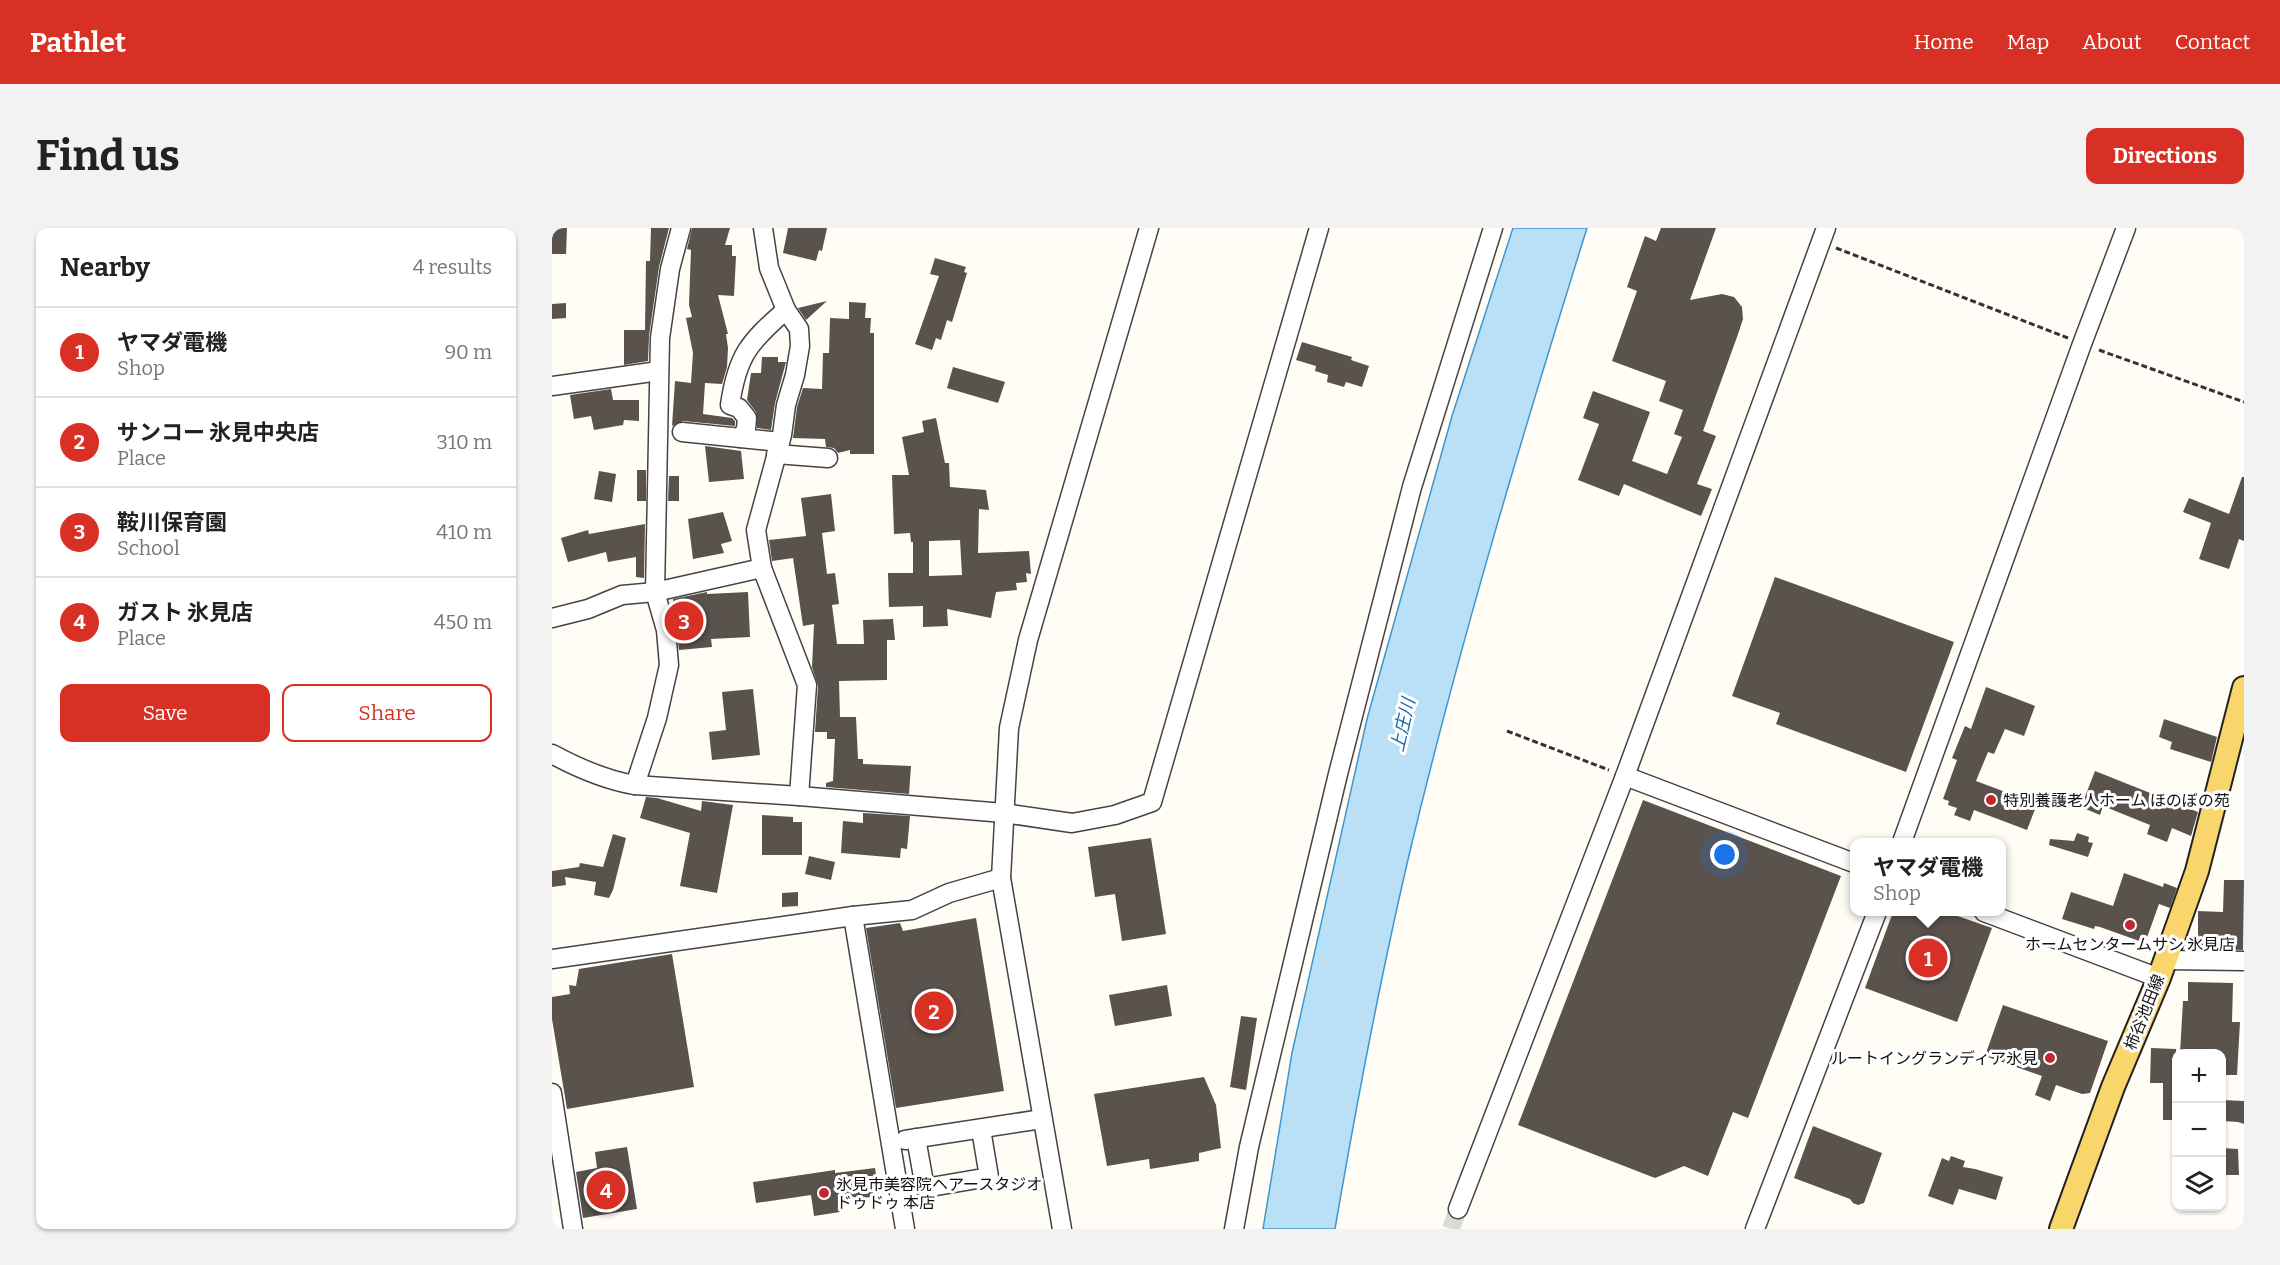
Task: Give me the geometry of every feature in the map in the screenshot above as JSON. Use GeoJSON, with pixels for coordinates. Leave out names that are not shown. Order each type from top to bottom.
{"type":"FeatureCollection","features":[{"type":"Feature","properties":{"kind":"main road","name":"柿谷池田線"},"geometry":{"type":"LineString","coordinates":[[2061,1229],[2114,1087],[2162,969],[2197,871],[2244,688]]}},
{"type":"Feature","properties":{"kind":"street"},"geometry":{"type":"LineString","coordinates":[[634,785],[657,718],[669,664],[666,630],[655,592],[659,371],[660,338],[670,269],[681,228]]}},
{"type":"Feature","properties":{"kind":"street"},"geometry":{"type":"LineString","coordinates":[[763,228],[769,268],[786,310],[799,329],[800,346],[795,375],[756,530],[762,568],[807,685],[799,796]]}},
{"type":"Feature","properties":{"kind":"street"},"geometry":{"type":"LineString","coordinates":[[1062,1229],[1001,878],[1009,728],[1028,640],[1149,228]]}},
{"type":"Feature","properties":{"kind":"street"},"geometry":{"type":"LineString","coordinates":[[552,754],[615,782],[634,785],[1004,813],[1072,823],[1115,815],[1152,802],[1319,228]]}},
{"type":"Feature","properties":{"kind":"street"},"geometry":{"type":"LineString","coordinates":[[1234,1229],[1249,1147],[1338,774],[1412,487],[1493,228]]}},
{"type":"Feature","properties":{"kind":"street"},"geometry":{"type":"LineString","coordinates":[[1904,838],[2126,228]]}},
{"type":"Feature","properties":{"kind":"street"},"geometry":{"type":"LineString","coordinates":[[1458,1209],[1625,776],[1823,235]]}},
{"type":"Feature","properties":{"kind":"street"},"geometry":{"type":"LineString","coordinates":[[741,438],[746,429],[747,418],[739,408],[730,405],[734,376],[744,354],[761,332],[786,310]]}},
{"type":"Feature","properties":{"kind":"street"},"geometry":{"type":"LineString","coordinates":[[552,386],[659,371]]}},
{"type":"Feature","properties":{"kind":"street"},"geometry":{"type":"LineString","coordinates":[[682,432],[741,438],[828,458]]}},
{"type":"Feature","properties":{"kind":"street"},"geometry":{"type":"LineString","coordinates":[[552,618],[588,609],[622,595],[655,592],[762,568]]}},
{"type":"Feature","properties":{"kind":"street"},"geometry":{"type":"LineString","coordinates":[[1625,776],[1850,860]]}},
{"type":"Feature","properties":{"kind":"street"},"geometry":{"type":"LineString","coordinates":[[552,959],[853,916],[912,910],[949,893],[1001,878]]}},
{"type":"Feature","properties":{"kind":"street"},"geometry":{"type":"LineString","coordinates":[[853,916],[905,1229]]}},
{"type":"Feature","properties":{"kind":"street"},"geometry":{"type":"LineString","coordinates":[[1755,1229],[1875,916]]}},
{"type":"Feature","properties":{"kind":"street"},"geometry":{"type":"LineString","coordinates":[[1996,916],[2162,969],[2244,961]]}},
{"type":"Feature","properties":{"kind":"street"},"geometry":{"type":"LineString","coordinates":[[552,1093],[573,1229]]}},
{"type":"Feature","properties":{"kind":"street"},"geometry":{"type":"LineString","coordinates":[[891,1142],[1042,1119]]}},
{"type":"Feature","properties":{"kind":"street"},"geometry":{"type":"LineString","coordinates":[[916,1138],[925,1188],[989,1177],[981,1129]]}},
{"type":"Feature","properties":{"kind":"path"},"geometry":{"type":"LineString","coordinates":[[1823,235],[2082,344],[2244,402]]}},
{"type":"Feature","properties":{"kind":"path"},"geometry":{"type":"LineString","coordinates":[[1507,731],[1625,776]]}},
{"type":"Feature","properties":{"kind":"water","name":"上庄川"},"geometry":{"type":"Polygon","coordinates":[[[1513,228],[1587,228],[1494,536],[1430,769],[1380,989],[1335,1229],[1263,1229],[1292,1053],[1367,719],[1452,416],[1513,228]]]}},
{"type":"Feature","properties":{"kind":"building"},"geometry":{"type":"Polygon","coordinates":[[[552,228],[567,228],[566,254],[552,254],[552,228]]]}},
{"type":"Feature","properties":{"kind":"building"},"geometry":{"type":"Polygon","coordinates":[[[651,228],[669,228],[659,267],[649,336],[648,361],[624,365],[624,330],[645,330],[646,261],[650,261],[651,228]]]}},
{"type":"Feature","properties":{"kind":"building"},"geometry":{"type":"Polygon","coordinates":[[[692,228],[730,228],[725,245],[732,245],[732,256],[736,256],[734,296],[718,295],[728,334],[726,334],[727,367],[722,384],[705,383],[703,414],[732,418],[735,426],[683,421],[672,426],[675,381],[691,383],[693,353],[686,318],[692,317],[689,305],[691,250],[687,249],[692,228]]]}},
{"type":"Feature","properties":{"kind":"building"},"geometry":{"type":"Polygon","coordinates":[[[788,228],[827,228],[822,251],[819,250],[816,261],[783,253],[788,228]]]}},
{"type":"Feature","properties":{"kind":"building"},"geometry":{"type":"Polygon","coordinates":[[[1661,228],[1716,228],[1690,300],[1722,294],[1734,297],[1742,307],[1743,319],[1703,431],[1716,436],[1697,484],[1712,489],[1701,516],[1624,484],[1619,496],[1578,480],[1599,424],[1583,418],[1593,391],[1650,412],[1632,461],[1667,474],[1682,437],[1674,434],[1683,410],[1659,401],[1666,381],[1612,361],[1637,291],[1627,287],[1645,236],[1656,241],[1661,228]]]}},
{"type":"Feature","properties":{"kind":"building"},"geometry":{"type":"Polygon","coordinates":[[[935,258],[966,267],[964,272],[967,273],[952,322],[947,320],[941,340],[936,338],[932,350],[915,344],[939,276],[930,274],[935,258]]]}},
{"type":"Feature","properties":{"kind":"building"},"geometry":{"type":"Polygon","coordinates":[[[827,301],[806,320],[798,308],[827,301]]]}},
{"type":"Feature","properties":{"kind":"building"},"geometry":{"type":"Polygon","coordinates":[[[849,302],[866,303],[865,318],[871,318],[870,333],[874,333],[874,454],[850,454],[850,450],[838,453],[834,448],[826,447],[825,439],[793,438],[797,407],[803,388],[822,389],[823,353],[829,353],[830,318],[849,319],[849,302]]]}},
{"type":"Feature","properties":{"kind":"building"},"geometry":{"type":"Polygon","coordinates":[[[566,303],[566,318],[552,319],[552,304],[566,303]]]}},
{"type":"Feature","properties":{"kind":"building"},"geometry":{"type":"Polygon","coordinates":[[[1302,342],[1352,357],[1351,360],[1369,366],[1362,387],[1346,382],[1344,387],[1327,382],[1328,375],[1315,371],[1316,366],[1296,360],[1302,342]]]}},
{"type":"Feature","properties":{"kind":"building"},"geometry":{"type":"Polygon","coordinates":[[[762,357],[778,357],[778,362],[786,362],[775,403],[771,430],[757,428],[756,412],[747,400],[751,373],[761,373],[762,357]]]}},
{"type":"Feature","properties":{"kind":"building"},"geometry":{"type":"Polygon","coordinates":[[[953,367],[1005,382],[998,403],[947,388],[953,367]]]}},
{"type":"Feature","properties":{"kind":"building"},"geometry":{"type":"Polygon","coordinates":[[[611,389],[613,400],[639,400],[639,421],[624,420],[623,425],[594,430],[591,416],[574,419],[570,395],[611,389]]]}},
{"type":"Feature","properties":{"kind":"building"},"geometry":{"type":"Polygon","coordinates":[[[936,418],[945,463],[949,463],[950,487],[986,490],[989,510],[979,509],[978,553],[1029,551],[1031,574],[1026,573],[1027,582],[1016,583],[1017,590],[996,592],[991,618],[947,609],[948,626],[923,627],[923,606],[889,607],[888,573],[913,573],[913,542],[911,542],[910,533],[894,534],[892,475],[909,475],[902,437],[924,432],[922,421],[936,418]],[[960,540],[929,541],[929,576],[962,575],[960,540]]]}},
{"type":"Feature","properties":{"kind":"building"},"geometry":{"type":"Polygon","coordinates":[[[705,446],[741,451],[744,479],[709,482],[705,446]]]}},
{"type":"Feature","properties":{"kind":"building"},"geometry":{"type":"Polygon","coordinates":[[[637,470],[646,470],[646,501],[637,501],[637,470]]]}},
{"type":"Feature","properties":{"kind":"building"},"geometry":{"type":"Polygon","coordinates":[[[599,471],[616,474],[612,502],[594,499],[599,471]]]}},
{"type":"Feature","properties":{"kind":"building"},"geometry":{"type":"Polygon","coordinates":[[[669,476],[679,476],[679,501],[668,501],[669,476]]]}},
{"type":"Feature","properties":{"kind":"building"},"geometry":{"type":"Polygon","coordinates":[[[2242,477],[2244,477],[2244,541],[2239,539],[2229,569],[2199,559],[2211,523],[2183,512],[2189,498],[2229,514],[2242,477]]]}},
{"type":"Feature","properties":{"kind":"building"},"geometry":{"type":"Polygon","coordinates":[[[831,494],[835,531],[822,533],[827,574],[835,573],[839,604],[832,605],[837,644],[864,644],[863,620],[893,619],[895,640],[887,640],[887,680],[839,681],[840,717],[856,717],[858,759],[863,759],[863,764],[911,766],[909,794],[826,787],[826,783],[833,781],[835,739],[827,739],[827,732],[815,732],[818,686],[812,667],[814,624],[803,626],[793,558],[772,561],[769,540],[806,536],[801,498],[831,494]]]}},
{"type":"Feature","properties":{"kind":"building"},"geometry":{"type":"Polygon","coordinates":[[[723,512],[732,541],[721,544],[724,553],[693,559],[688,519],[723,512]]]}},
{"type":"Feature","properties":{"kind":"building"},"geometry":{"type":"Polygon","coordinates":[[[645,524],[644,578],[636,577],[636,557],[608,562],[606,552],[568,562],[561,538],[588,530],[589,534],[645,524]]]}},
{"type":"Feature","properties":{"kind":"building"},"geometry":{"type":"Polygon","coordinates":[[[1775,577],[1954,642],[1906,772],[1776,724],[1780,713],[1732,696],[1775,577]]]}},
{"type":"Feature","properties":{"kind":"building"},"geometry":{"type":"Polygon","coordinates":[[[707,592],[707,594],[748,592],[750,637],[711,639],[712,647],[679,650],[673,599],[707,592]]]}},
{"type":"Feature","properties":{"kind":"building"},"geometry":{"type":"Polygon","coordinates":[[[1986,687],[2035,706],[2024,736],[2005,729],[1994,754],[1988,752],[1976,781],[2037,804],[2027,830],[1974,810],[1970,821],[1954,815],[1957,808],[1948,805],[1949,801],[1943,799],[1957,760],[1952,758],[1965,726],[1971,729],[1986,687]]]}},
{"type":"Feature","properties":{"kind":"building"},"geometry":{"type":"Polygon","coordinates":[[[753,689],[760,755],[712,760],[709,732],[726,730],[722,692],[753,689]]]}},
{"type":"Feature","properties":{"kind":"building"},"geometry":{"type":"Polygon","coordinates":[[[2164,719],[2217,737],[2211,762],[2170,749],[2172,742],[2159,737],[2164,719]]]}},
{"type":"Feature","properties":{"kind":"building"},"geometry":{"type":"Polygon","coordinates":[[[2095,771],[2198,812],[2191,836],[2172,828],[2167,842],[2147,834],[2150,825],[2103,806],[2100,815],[2081,807],[2095,771]]]}},
{"type":"Feature","properties":{"kind":"building"},"geometry":{"type":"Polygon","coordinates":[[[646,797],[701,811],[702,801],[733,805],[717,893],[680,886],[690,833],[640,818],[646,797]]]}},
{"type":"Feature","properties":{"kind":"building"},"geometry":{"type":"Polygon","coordinates":[[[1643,800],[1841,876],[1748,1118],[1733,1112],[1708,1176],[1684,1166],[1655,1178],[1518,1125],[1643,800]]]}},
{"type":"Feature","properties":{"kind":"building"},"geometry":{"type":"Polygon","coordinates":[[[863,813],[910,816],[907,849],[901,848],[900,858],[841,853],[843,821],[863,823],[863,813]]]}},
{"type":"Feature","properties":{"kind":"building"},"geometry":{"type":"Polygon","coordinates":[[[762,815],[793,817],[793,822],[802,822],[802,855],[762,855],[762,815]]]}},
{"type":"Feature","properties":{"kind":"building"},"geometry":{"type":"Polygon","coordinates":[[[2077,833],[2089,837],[2088,842],[2093,843],[2088,857],[2049,845],[2050,839],[2074,841],[2077,833]]]}},
{"type":"Feature","properties":{"kind":"building"},"geometry":{"type":"Polygon","coordinates":[[[613,834],[626,838],[609,898],[594,895],[596,882],[565,877],[566,885],[552,887],[552,871],[579,867],[580,863],[603,867],[613,834]]]}},
{"type":"Feature","properties":{"kind":"building"},"geometry":{"type":"Polygon","coordinates":[[[1151,838],[1166,934],[1122,941],[1115,894],[1095,897],[1088,847],[1151,838]]]}},
{"type":"Feature","properties":{"kind":"building"},"geometry":{"type":"Polygon","coordinates":[[[809,856],[835,862],[831,880],[805,874],[809,856]]]}},
{"type":"Feature","properties":{"kind":"building"},"geometry":{"type":"Polygon","coordinates":[[[2124,873],[2163,887],[2164,883],[2177,888],[2170,908],[2159,904],[2145,943],[2100,927],[2095,926],[2094,929],[2062,919],[2071,892],[2113,906],[2124,873]]]}},
{"type":"Feature","properties":{"kind":"building"},"geometry":{"type":"Polygon","coordinates":[[[2224,880],[2244,880],[2243,950],[2198,949],[2198,911],[2223,912],[2224,880]]]}},
{"type":"Feature","properties":{"kind":"building"},"geometry":{"type":"Polygon","coordinates":[[[798,892],[798,906],[782,907],[782,893],[798,892]]]}},
{"type":"Feature","properties":{"kind":"building"},"geometry":{"type":"Polygon","coordinates":[[[1892,916],[1958,916],[1992,928],[1957,1022],[1865,988],[1892,916]]]}},
{"type":"Feature","properties":{"kind":"building"},"geometry":{"type":"Polygon","coordinates":[[[976,918],[1004,1091],[896,1108],[866,928],[900,923],[903,931],[976,918]]]}},
{"type":"Feature","properties":{"kind":"building"},"geometry":{"type":"Polygon","coordinates":[[[672,954],[694,1087],[567,1109],[552,1019],[552,997],[570,994],[569,985],[576,986],[579,969],[672,954]]]}},
{"type":"Feature","properties":{"kind":"building"},"geometry":{"type":"Polygon","coordinates":[[[2188,982],[2233,983],[2232,1022],[2240,1022],[2237,1075],[2226,1075],[2226,1049],[2180,1049],[2183,1001],[2188,1001],[2188,982]]]}},
{"type":"Feature","properties":{"kind":"building"},"geometry":{"type":"Polygon","coordinates":[[[1167,985],[1172,1016],[1115,1026],[1109,995],[1167,985]]]}},
{"type":"Feature","properties":{"kind":"building"},"geometry":{"type":"Polygon","coordinates":[[[2003,1005],[2108,1041],[2090,1093],[2082,1094],[2056,1085],[2050,1101],[2035,1095],[2042,1076],[1985,1056],[2003,1005]]]}},
{"type":"Feature","properties":{"kind":"building"},"geometry":{"type":"Polygon","coordinates":[[[1241,1016],[1257,1018],[1246,1090],[1230,1087],[1241,1016]]]}},
{"type":"Feature","properties":{"kind":"building"},"geometry":{"type":"Polygon","coordinates":[[[2151,1048],[2176,1049],[2172,1049],[2172,1120],[2163,1120],[2163,1083],[2150,1083],[2151,1048]]]}},
{"type":"Feature","properties":{"kind":"building"},"geometry":{"type":"Polygon","coordinates":[[[1204,1077],[1216,1105],[1221,1148],[1199,1153],[1199,1161],[1150,1169],[1149,1159],[1107,1166],[1094,1094],[1204,1077]]]}},
{"type":"Feature","properties":{"kind":"building"},"geometry":{"type":"Polygon","coordinates":[[[2226,1100],[2244,1101],[2244,1124],[2226,1121],[2226,1100]]]}},
{"type":"Feature","properties":{"kind":"building"},"geometry":{"type":"Polygon","coordinates":[[[1813,1126],[1882,1153],[1864,1203],[1858,1205],[1850,1199],[1794,1178],[1813,1126]]]}},
{"type":"Feature","properties":{"kind":"building"},"geometry":{"type":"Polygon","coordinates":[[[627,1147],[637,1209],[583,1218],[576,1172],[597,1168],[595,1152],[627,1147]]]}},
{"type":"Feature","properties":{"kind":"building"},"geometry":{"type":"Polygon","coordinates":[[[2226,1148],[2238,1149],[2239,1175],[2226,1175],[2226,1148]]]}},
{"type":"Feature","properties":{"kind":"building"},"geometry":{"type":"Polygon","coordinates":[[[1951,1156],[1965,1161],[1963,1167],[2003,1177],[1996,1200],[1959,1189],[1953,1205],[1928,1196],[1942,1158],[1949,1161],[1951,1156]]]}},
{"type":"Feature","properties":{"kind":"building"},"geometry":{"type":"Polygon","coordinates":[[[875,1168],[879,1196],[839,1201],[840,1212],[814,1216],[811,1195],[756,1203],[753,1182],[835,1170],[835,1173],[875,1168]]]}},
{"type":"Feature","properties":{"kind":"tunnel"},"geometry":{"type":"LineString","coordinates":[[1451,1229],[1458,1209]]}},
{"type":"Feature","properties":{"kind":"place","name":"鞍川保育園"},"geometry":{"type":"Point","coordinates":[684,621]}},
{"type":"Feature","properties":{"kind":"place","name":"特別養護老人ホーム ほのぼの苑"},"geometry":{"type":"Point","coordinates":[1991,800]}},
{"type":"Feature","properties":{"kind":"place","name":"ホームセンタームサシ 氷見店"},"geometry":{"type":"Point","coordinates":[2130,925]}},
{"type":"Feature","properties":{"kind":"place","name":"ヤマダ電機"},"geometry":{"type":"Point","coordinates":[1928,958]}},
{"type":"Feature","properties":{"kind":"place","name":"サンコー 氷見中央店"},"geometry":{"type":"Point","coordinates":[934,1011]}},
{"type":"Feature","properties":{"kind":"place","name":"ルートイングランディア氷見"},"geometry":{"type":"Point","coordinates":[2050,1058]}},
{"type":"Feature","properties":{"kind":"place","name":"ガスト 氷見店"},"geometry":{"type":"Point","coordinates":[606,1190]}},
{"type":"Feature","properties":{"kind":"place","name":"氷見市美容院ヘアースタジオ ドゥドゥ 本店"},"geometry":{"type":"Point","coordinates":[824,1193]}}]}
